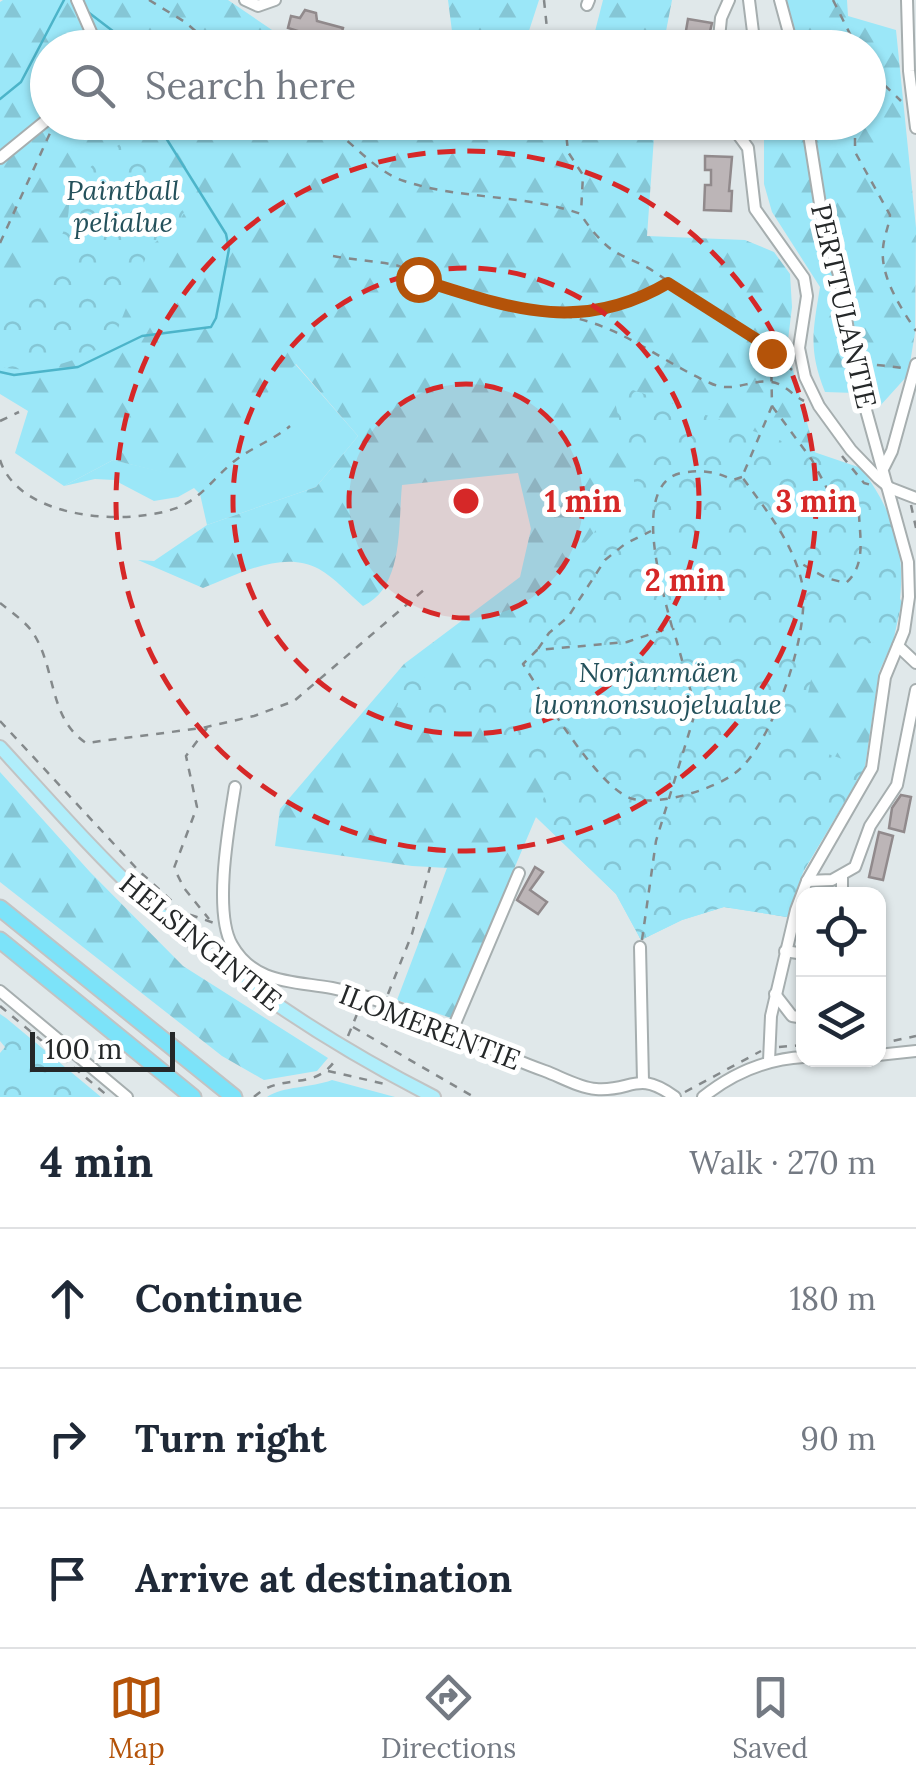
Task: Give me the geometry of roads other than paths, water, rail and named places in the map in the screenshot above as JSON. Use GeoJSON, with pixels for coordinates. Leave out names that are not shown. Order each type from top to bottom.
{"type":"FeatureCollection","features":[{"type":"Feature","properties":{"kind":"highway"},"geometry":{"type":"LineString","coordinates":[[0,908],[234,1097]]}},
{"type":"Feature","properties":{"kind":"highway"},"geometry":{"type":"LineString","coordinates":[[0,940],[193,1097]]}},
{"type":"Feature","properties":{"kind":"main road","name":"HELSINGINTIE"},"geometry":{"type":"LineString","coordinates":[[0,746],[104,860],[205,952],[322,1035],[434,1097]]}},
{"type":"Feature","properties":{"kind":"street"},"geometry":{"type":"LineString","coordinates":[[76,0],[90,30]]}},
{"type":"Feature","properties":{"kind":"street"},"geometry":{"type":"LineString","coordinates":[[245,0],[258,6],[275,0]]}},
{"type":"Feature","properties":{"kind":"street"},"geometry":{"type":"LineString","coordinates":[[720,30],[729,0]]}},
{"type":"Feature","properties":{"kind":"street"},"geometry":{"type":"LineString","coordinates":[[749,0],[753,30]]}},
{"type":"Feature","properties":{"kind":"street"},"geometry":{"type":"LineString","coordinates":[[780,0],[788,30]]}},
{"type":"Feature","properties":{"kind":"street"},"geometry":{"type":"LineString","coordinates":[[907,0],[916,128]]}},
{"type":"Feature","properties":{"kind":"street"},"geometry":{"type":"LineString","coordinates":[[0,158],[30,134]]}},
{"type":"Feature","properties":{"kind":"street","name":"PERTTULANTIE"},"geometry":{"type":"LineString","coordinates":[[742,140],[748,148],[755,209],[804,278],[807,296],[799,348],[804,372],[819,406],[863,464],[890,488]]}},
{"type":"Feature","properties":{"kind":"street","name":"PERTTULANTIE"},"geometry":{"type":"LineString","coordinates":[[769,1061],[768,1032],[785,951],[808,881],[872,768],[886,677],[910,628],[908,562],[853,362],[840,278],[822,223],[809,140]]}},
{"type":"Feature","properties":{"kind":"street"},"geometry":{"type":"LineString","coordinates":[[883,468],[892,451],[915,366]]}},
{"type":"Feature","properties":{"kind":"street"},"geometry":{"type":"LineString","coordinates":[[890,488],[912,497]]}},
{"type":"Feature","properties":{"kind":"street"},"geometry":{"type":"LineString","coordinates":[[898,646],[916,664]]}},
{"type":"Feature","properties":{"kind":"street"},"geometry":{"type":"LineString","coordinates":[[808,881],[832,880],[855,868],[870,826],[898,785],[916,690]]}},
{"type":"Feature","properties":{"kind":"street","name":"ILOMERENTIE"},"geometry":{"type":"LineString","coordinates":[[235,786],[227,840],[224,927],[234,948],[262,975],[279,982],[333,988],[364,997],[596,1089],[642,1080]]}},
{"type":"Feature","properties":{"kind":"street"},"geometry":{"type":"LineString","coordinates":[[451,1032],[519,873]]}},
{"type":"Feature","properties":{"kind":"street"},"geometry":{"type":"LineString","coordinates":[[842,874],[842,887]]}},
{"type":"Feature","properties":{"kind":"street"},"geometry":{"type":"LineString","coordinates":[[640,948],[642,1080],[675,1097]]}},
{"type":"Feature","properties":{"kind":"street"},"geometry":{"type":"LineString","coordinates":[[785,951],[796,953]]}},
{"type":"Feature","properties":{"kind":"street"},"geometry":{"type":"LineString","coordinates":[[40,973],[58,954]]}},
{"type":"Feature","properties":{"kind":"street"},"geometry":{"type":"LineString","coordinates":[[0,992],[127,1097]]}},
{"type":"Feature","properties":{"kind":"street"},"geometry":{"type":"LineString","coordinates":[[775,994],[796,1017]]}},
{"type":"Feature","properties":{"kind":"street"},"geometry":{"type":"LineString","coordinates":[[886,1054],[916,1051]]}},
{"type":"Feature","properties":{"kind":"street"},"geometry":{"type":"LineString","coordinates":[[704,1097],[728,1080],[769,1061],[796,1058]]}},
{"type":"Feature","properties":{"kind":"waterway"},"geometry":{"type":"LineString","coordinates":[[48,30],[64,0]]}},
{"type":"Feature","properties":{"kind":"waterway"},"geometry":{"type":"LineString","coordinates":[[88,12],[112,30]]}},
{"type":"Feature","properties":{"kind":"waterway"},"geometry":{"type":"LineString","coordinates":[[0,99],[21,82],[30,65]]}},
{"type":"Feature","properties":{"kind":"waterway"},"geometry":{"type":"LineString","coordinates":[[0,372],[14,375],[78,367],[142,336],[211,327],[229,249],[226,234],[167,140]]}},
{"type":"Feature","properties":{"kind":"park label","name":"Paintball pelialue"},"geometry":{"type":"Point","coordinates":[123,206]}},
{"type":"Feature","properties":{"kind":"park label","name":"Norjanmäen luonnonsuojelualue"},"geometry":{"type":"Point","coordinates":[658,688]}}]}
